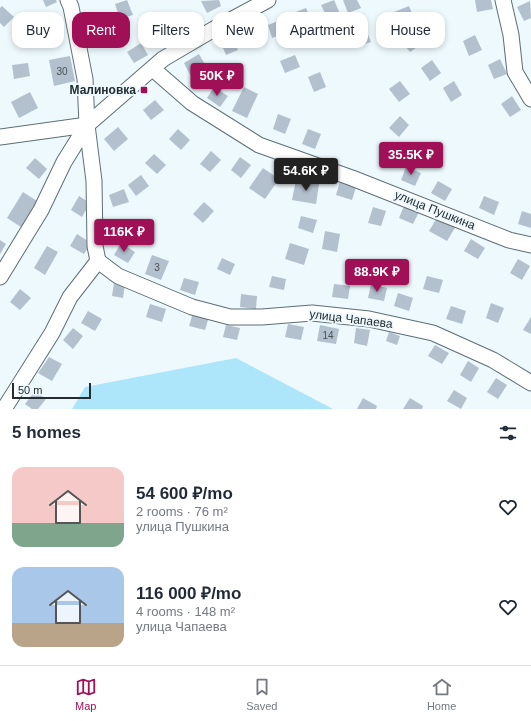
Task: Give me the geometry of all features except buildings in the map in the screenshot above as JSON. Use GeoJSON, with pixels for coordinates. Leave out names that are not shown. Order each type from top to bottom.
{"type":"FeatureCollection","features":[{"type":"Feature","properties":{"kind":"street"},"geometry":{"type":"LineString","coordinates":[[4,409],[52,333],[70,296],[98,261],[95,246],[94,181],[87,125],[85,79],[68,0]]}},
{"type":"Feature","properties":{"kind":"street"},"geometry":{"type":"LineString","coordinates":[[0,277],[41,210],[64,162],[87,125],[163,59],[214,28],[268,0]]}},
{"type":"Feature","properties":{"kind":"street"},"geometry":{"type":"LineString","coordinates":[[503,0],[510,35],[514,72],[531,99]]}},
{"type":"Feature","properties":{"kind":"street","name":"улица Пушкина"},"geometry":{"type":"LineString","coordinates":[[153,68],[192,103],[259,145],[352,178],[509,240],[531,245]]}},
{"type":"Feature","properties":{"kind":"street"},"geometry":{"type":"LineString","coordinates":[[0,137],[87,125]]}},
{"type":"Feature","properties":{"kind":"street","name":"улица Чапаева"},"geometry":{"type":"LineString","coordinates":[[98,261],[124,279],[192,307],[230,317],[262,317],[312,313],[369,319],[433,333],[493,360],[531,383]]}},
{"type":"Feature","properties":{"kind":"shaded area"},"geometry":{"type":"Polygon","coordinates":[[[236,358],[333,409],[72,409],[85,387],[236,358]]]}},
{"type":"Feature","properties":{"kind":"place","name":"Малиновка"},"geometry":{"type":"Point","coordinates":[144,90]}}]}
